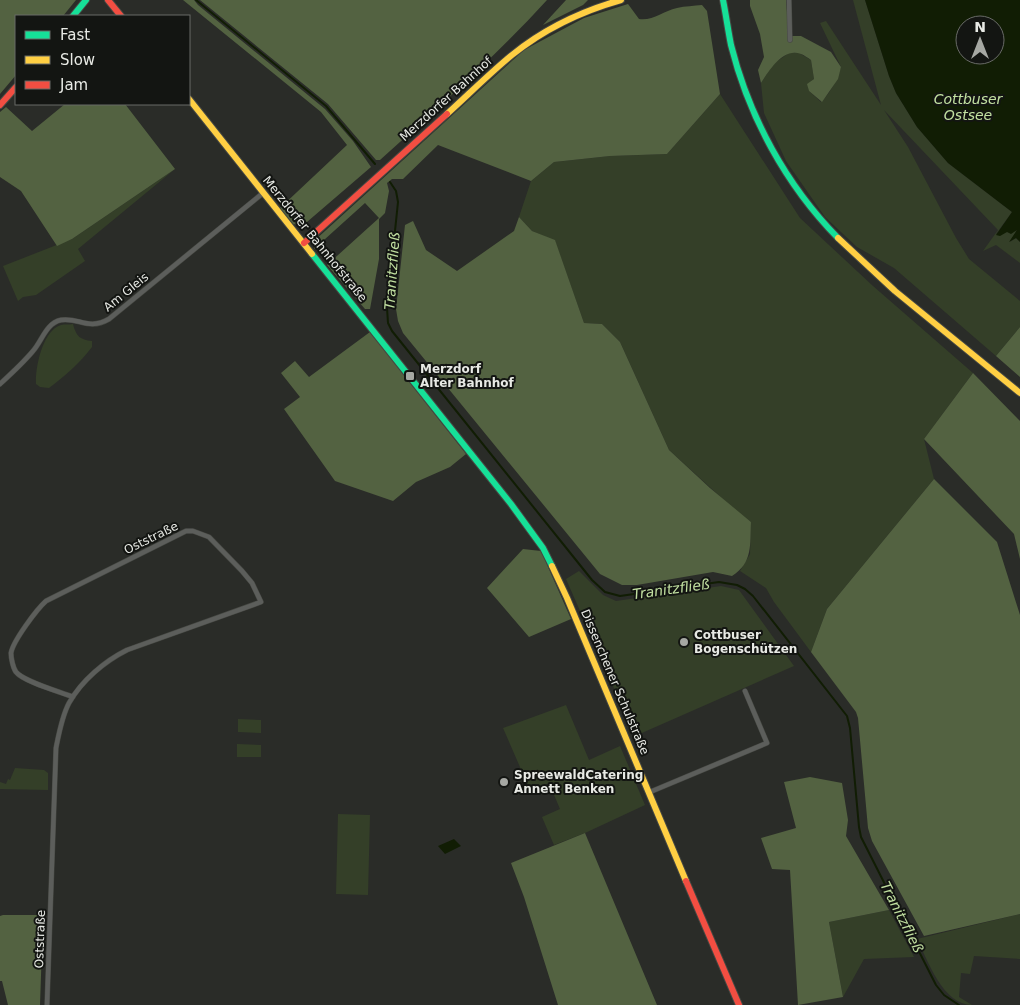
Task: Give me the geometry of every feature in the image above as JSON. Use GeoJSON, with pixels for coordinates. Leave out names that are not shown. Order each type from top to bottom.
{"type":"FeatureCollection","features":[{"type":"Feature","properties":{"kind":"street"},"geometry":{"type":"LineString","coordinates":[[74,15],[86,0]]}},
{"type":"Feature","properties":{"kind":"street"},"geometry":{"type":"LineString","coordinates":[[108,0],[120,15]]}},
{"type":"Feature","properties":{"kind":"street","name":"Merzdorfer Bahnhof"},"geometry":{"type":"LineString","coordinates":[[304,243],[512,55],[560,23],[594,8],[622,0]]}},
{"type":"Feature","properties":{"kind":"street"},"geometry":{"type":"LineString","coordinates":[[723,0],[732,47],[757,118],[799,192],[824,224],[884,282],[1020,393]]}},
{"type":"Feature","properties":{"kind":"street"},"geometry":{"type":"LineString","coordinates":[[789,0],[790,40]]}},
{"type":"Feature","properties":{"kind":"street"},"geometry":{"type":"LineString","coordinates":[[0,105],[15,88]]}},
{"type":"Feature","properties":{"kind":"street","name":"Merzdorfer Bahnhofstraße"},"geometry":{"type":"LineString","coordinates":[[190,100],[498,488]]}},
{"type":"Feature","properties":{"kind":"street","name":"Am Gleis"},"geometry":{"type":"LineString","coordinates":[[0,384],[35,350],[47,329],[53,324],[61,320],[98,324],[109,319],[263,193]]}},
{"type":"Feature","properties":{"kind":"street","name":"Dissenchener Schulstraße"},"geometry":{"type":"LineString","coordinates":[[498,488],[543,548],[552,565],[739,1005]]}},
{"type":"Feature","properties":{"kind":"street","name":"Oststraße"},"geometry":{"type":"LineString","coordinates":[[47,1005],[56,748],[63,718],[69,703],[98,669],[112,658],[127,650],[261,602],[252,583],[209,536],[186,531],[46,601],[15,643],[11,653],[13,663],[16,671],[23,678],[73,698]]}},
{"type":"Feature","properties":{"kind":"street"},"geometry":{"type":"LineString","coordinates":[[650,792],[767,743],[745,691]]}},
{"type":"Feature","properties":{"kind":"shaded area"},"geometry":{"type":"Polygon","coordinates":[[[0,0],[76,0],[64,15],[15,15],[15,76],[0,94],[0,0]]]}},
{"type":"Feature","properties":{"kind":"shaded area"},"geometry":{"type":"Polygon","coordinates":[[[183,0],[194,0],[325,109],[353,141],[371,167],[300,228],[299,225],[293,224],[280,208],[347,145],[321,112],[183,0]]]}},
{"type":"Feature","properties":{"kind":"shaded area"},"geometry":{"type":"Polygon","coordinates":[[[200,0],[547,0],[466,82],[380,160],[376,160],[328,104],[200,0]]]}},
{"type":"Feature","properties":{"kind":"shaded area"},"geometry":{"type":"Polygon","coordinates":[[[566,0],[588,0],[583,5],[543,25],[566,0]]]}},
{"type":"Feature","properties":{"kind":"shaded area"},"geometry":{"type":"Polygon","coordinates":[[[750,0],[786,0],[789,36],[801,36],[831,52],[841,67],[838,79],[822,102],[809,91],[807,84],[814,79],[811,60],[801,54],[788,54],[777,61],[761,83],[758,70],[764,57],[760,34],[750,6],[750,0]]]}},
{"type":"Feature","properties":{"kind":"shaded area"},"geometry":{"type":"Polygon","coordinates":[[[853,0],[865,0],[889,76],[896,93],[917,127],[948,163],[1012,212],[996,234],[1017,230],[1010,242],[1016,238],[1020,242],[1020,263],[996,245],[983,251],[998,230],[884,110],[908,147],[969,259],[1020,301],[1020,327],[996,356],[894,268],[857,247],[825,217],[786,161],[764,113],[761,83],[773,64],[789,53],[799,53],[811,60],[814,79],[808,84],[809,91],[821,102],[831,90],[841,67],[820,23],[826,21],[881,105],[853,0]]]}},
{"type":"Feature","properties":{"kind":"shaded area"},"geometry":{"type":"Polygon","coordinates":[[[628,4],[639,19],[653,17],[686,6],[702,5],[707,11],[720,94],[667,154],[610,156],[554,162],[531,181],[438,145],[403,179],[392,179],[387,183],[389,191],[385,213],[379,219],[379,259],[370,309],[365,309],[327,265],[379,218],[365,203],[314,249],[314,241],[524,50],[584,18],[628,4]]]}},
{"type":"Feature","properties":{"kind":"shaded area"},"geometry":{"type":"Polygon","coordinates":[[[720,94],[800,218],[873,286],[973,373],[924,439],[934,479],[827,609],[811,652],[774,602],[766,588],[740,571],[750,554],[751,522],[736,511],[669,450],[620,342],[602,324],[584,323],[555,241],[532,231],[519,217],[531,181],[554,162],[610,156],[667,154],[720,94]]]}},
{"type":"Feature","properties":{"kind":"shaded area"},"geometry":{"type":"Polygon","coordinates":[[[64,105],[126,105],[175,169],[72,239],[57,246],[21,191],[0,177],[0,112],[6,107],[32,131],[64,105]]]}},
{"type":"Feature","properties":{"kind":"shaded area"},"geometry":{"type":"Polygon","coordinates":[[[175,169],[78,249],[85,261],[36,295],[23,297],[18,301],[3,266],[72,239],[175,169]]]}},
{"type":"Feature","properties":{"kind":"shaded area"},"geometry":{"type":"Polygon","coordinates":[[[519,217],[532,231],[555,240],[584,323],[602,324],[620,342],[669,450],[710,488],[751,522],[747,559],[739,571],[732,576],[713,572],[637,585],[622,585],[600,574],[403,333],[396,309],[405,225],[413,221],[426,250],[457,271],[514,231],[519,217]]]}},
{"type":"Feature","properties":{"kind":"shaded area"},"geometry":{"type":"Polygon","coordinates":[[[73,324],[79,337],[92,341],[92,347],[77,364],[49,388],[40,387],[36,384],[36,377],[41,350],[45,341],[55,328],[73,324]]]}},
{"type":"Feature","properties":{"kind":"shaded area"},"geometry":{"type":"Polygon","coordinates":[[[1020,327],[1020,377],[996,356],[1020,327]]]}},
{"type":"Feature","properties":{"kind":"shaded area"},"geometry":{"type":"Polygon","coordinates":[[[370,332],[466,454],[450,467],[416,482],[393,501],[335,481],[284,409],[300,397],[281,373],[295,361],[309,377],[370,332]]]}},
{"type":"Feature","properties":{"kind":"shaded area"},"geometry":{"type":"Polygon","coordinates":[[[973,373],[1020,421],[1020,559],[1014,534],[924,439],[973,373]]]}},
{"type":"Feature","properties":{"kind":"shaded area"},"geometry":{"type":"Polygon","coordinates":[[[934,479],[997,542],[1020,615],[1020,914],[924,936],[872,841],[868,828],[856,712],[811,652],[827,609],[934,479]]]}},
{"type":"Feature","properties":{"kind":"shaded area"},"geometry":{"type":"Polygon","coordinates":[[[523,549],[541,551],[571,619],[529,637],[487,588],[523,549]]]}},
{"type":"Feature","properties":{"kind":"shaded area","name":"Cottbuser Bogenschützen"},"geometry":{"type":"Polygon","coordinates":[[[579,571],[603,595],[616,601],[721,586],[739,590],[794,666],[635,736],[566,579],[579,571]]]}},
{"type":"Feature","properties":{"kind":"shaded area"},"geometry":{"type":"Polygon","coordinates":[[[566,705],[589,760],[620,746],[645,805],[554,845],[542,817],[560,809],[549,783],[530,790],[503,728],[566,705]]]}},
{"type":"Feature","properties":{"kind":"shaded area"},"geometry":{"type":"Polygon","coordinates":[[[238,719],[261,720],[261,733],[238,732],[238,719]]]}},
{"type":"Feature","properties":{"kind":"shaded area"},"geometry":{"type":"Polygon","coordinates":[[[237,744],[261,745],[261,757],[237,757],[237,744]]]}},
{"type":"Feature","properties":{"kind":"shaded area"},"geometry":{"type":"Polygon","coordinates":[[[15,768],[44,770],[48,773],[48,790],[0,789],[0,782],[6,784],[8,779],[10,780],[15,768]]]}},
{"type":"Feature","properties":{"kind":"shaded area"},"geometry":{"type":"Polygon","coordinates":[[[810,777],[842,783],[848,820],[846,836],[889,910],[829,922],[843,997],[798,1005],[790,870],[772,869],[761,838],[796,828],[784,782],[810,777]]]}},
{"type":"Feature","properties":{"kind":"shaded area"},"geometry":{"type":"Polygon","coordinates":[[[338,814],[370,815],[368,895],[336,894],[338,814]]]}},
{"type":"Feature","properties":{"kind":"shaded area"},"geometry":{"type":"Polygon","coordinates":[[[585,833],[657,1005],[558,1005],[524,897],[511,863],[585,833]]]}},
{"type":"Feature","properties":{"kind":"shaded area"},"geometry":{"type":"Polygon","coordinates":[[[889,910],[914,957],[864,959],[843,997],[829,922],[889,910]]]}},
{"type":"Feature","properties":{"kind":"shaded area"},"geometry":{"type":"Polygon","coordinates":[[[1020,914],[1020,959],[974,956],[970,974],[961,973],[959,997],[972,1005],[962,1003],[953,998],[938,980],[917,939],[1020,914]]]}},
{"type":"Feature","properties":{"kind":"shaded area"},"geometry":{"type":"Polygon","coordinates":[[[0,916],[43,916],[40,1005],[8,1005],[2,981],[0,981],[0,916]]]}},
{"type":"Feature","properties":{"kind":"water","name":"Cottbuser Ostsee"},"geometry":{"type":"Polygon","coordinates":[[[865,0],[1020,0],[1020,242],[1016,238],[1009,242],[1017,230],[1011,234],[1007,232],[1000,236],[996,235],[1012,212],[948,163],[917,127],[896,93],[865,0]]]}},
{"type":"Feature","properties":{"kind":"water"},"geometry":{"type":"Polygon","coordinates":[[[454,839],[461,846],[445,854],[438,846],[454,839]]]}},
{"type":"Feature","properties":{"kind":"waterway","name":"Tranitzfließ"},"geometry":{"type":"LineString","coordinates":[[196,0],[326,106],[375,164]]}},
{"type":"Feature","properties":{"kind":"waterway","name":"Tranitzfließ"},"geometry":{"type":"LineString","coordinates":[[390,182],[396,191],[398,202],[387,308],[388,323],[392,331],[592,580],[605,592],[620,596],[719,582],[737,585],[753,596],[847,716],[850,728],[861,837],[936,985],[944,995],[959,1005]]}},
{"type":"Feature","properties":{"kind":"traffic: fast"},"geometry":{"type":"LineString","coordinates":[[74,15],[86,0]]}},
{"type":"Feature","properties":{"kind":"traffic: fast"},"geometry":{"type":"LineString","coordinates":[[723,0],[731,45],[748,98],[759,124],[786,173],[802,196],[838,238]]}},
{"type":"Feature","properties":{"kind":"traffic: fast"},"geometry":{"type":"LineString","coordinates":[[312,254],[511,504],[543,548],[552,566]]}},
{"type":"Feature","properties":{"kind":"traffic: slow"},"geometry":{"type":"LineString","coordinates":[[447,114],[504,62],[537,37],[578,15],[621,0]]}},
{"type":"Feature","properties":{"kind":"traffic: slow"},"geometry":{"type":"LineString","coordinates":[[190,100],[312,254]]}},
{"type":"Feature","properties":{"kind":"traffic: slow"},"geometry":{"type":"LineString","coordinates":[[838,238],[895,291],[1020,393]]}},
{"type":"Feature","properties":{"kind":"traffic: slow"},"geometry":{"type":"LineString","coordinates":[[552,566],[686,881]]}},
{"type":"Feature","properties":{"kind":"traffic: jam"},"geometry":{"type":"LineString","coordinates":[[108,0],[120,15]]}},
{"type":"Feature","properties":{"kind":"traffic: jam"},"geometry":{"type":"LineString","coordinates":[[0,105],[15,88]]}},
{"type":"Feature","properties":{"kind":"traffic: jam"},"geometry":{"type":"LineString","coordinates":[[304,243],[447,114]]}},
{"type":"Feature","properties":{"kind":"traffic: jam"},"geometry":{"type":"LineString","coordinates":[[686,881],[739,1005]]}},
{"type":"Feature","properties":{"kind":"place","name":"Merzdorf Alter Bahnhof"},"geometry":{"type":"Point","coordinates":[410,376]}},
{"type":"Feature","properties":{"kind":"place","name":"Cottbuser Bogenschützen"},"geometry":{"type":"Point","coordinates":[684,642]}},
{"type":"Feature","properties":{"kind":"place","name":"SpreewaldCatering Annett Benken"},"geometry":{"type":"Point","coordinates":[504,782]}}]}
